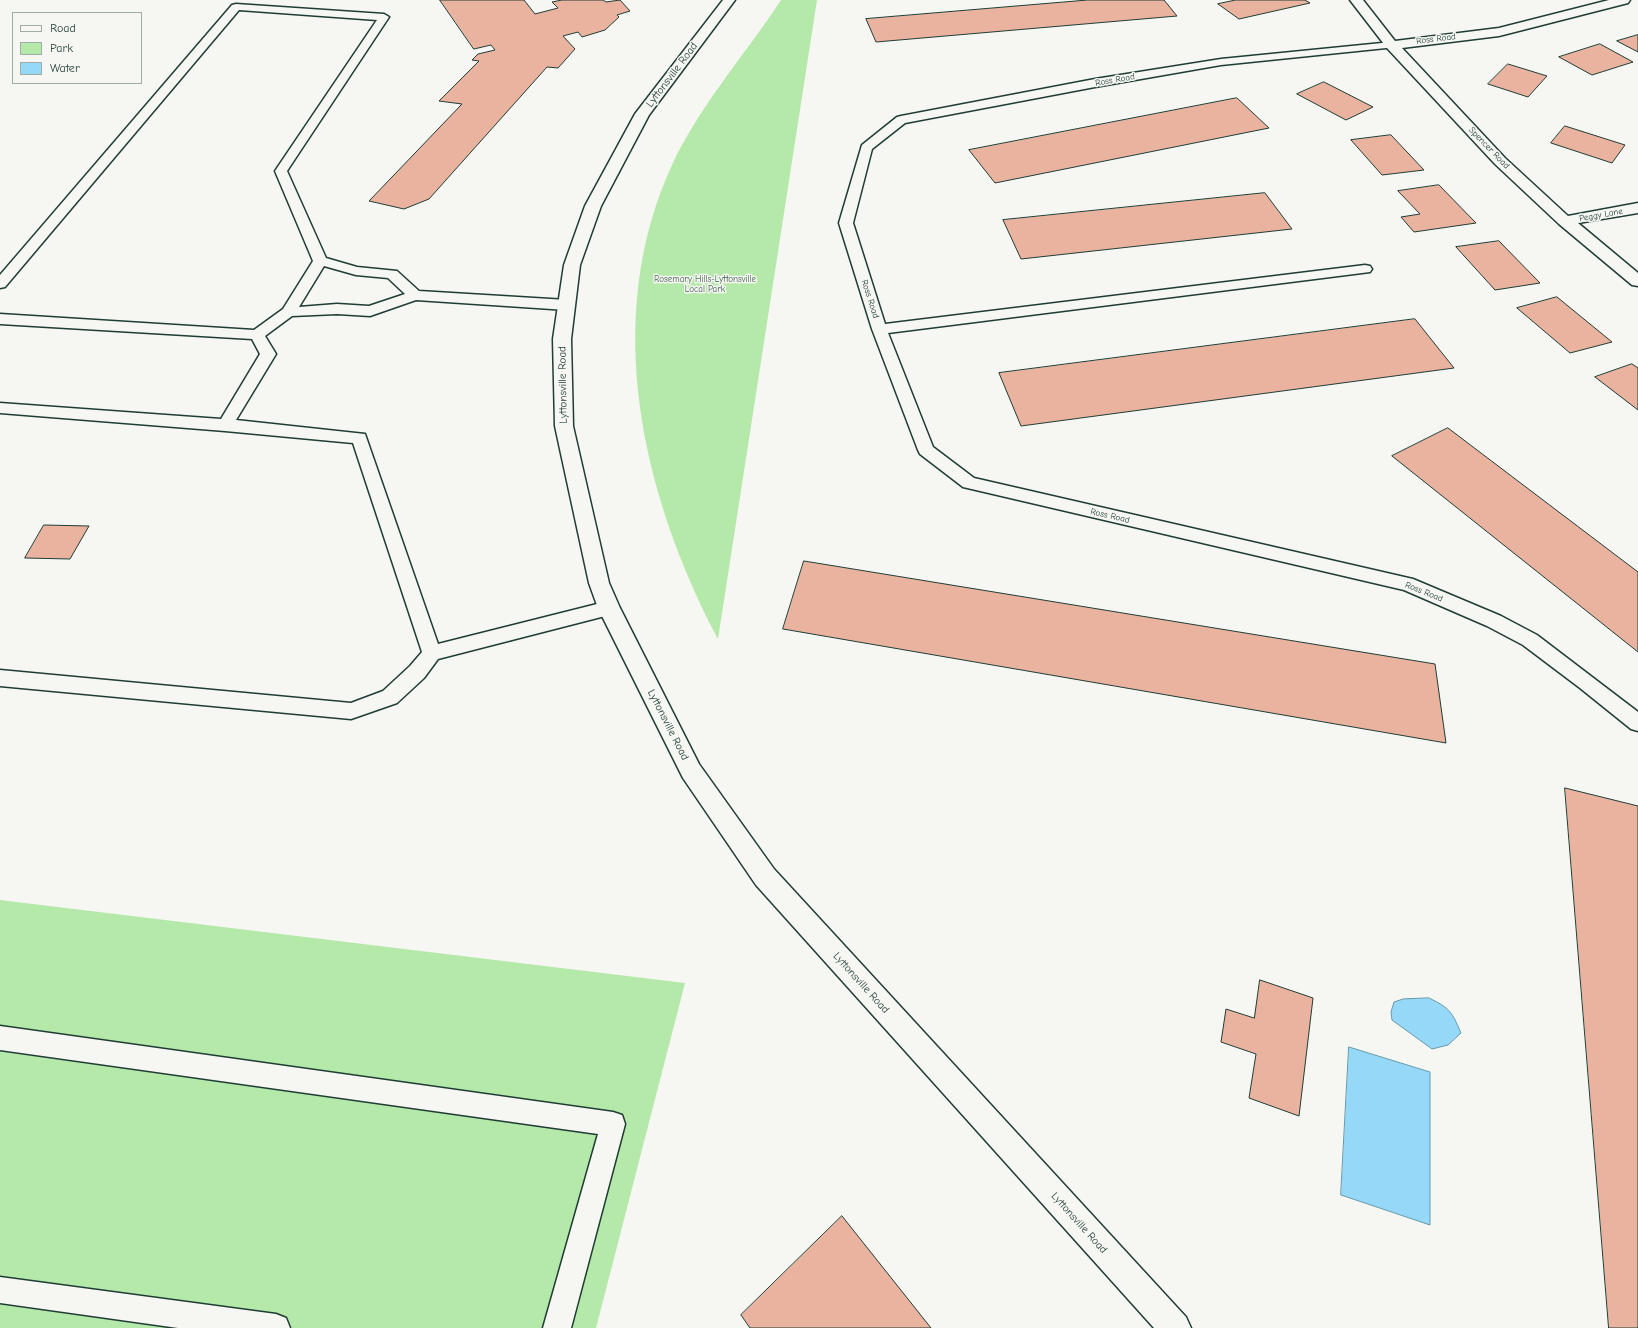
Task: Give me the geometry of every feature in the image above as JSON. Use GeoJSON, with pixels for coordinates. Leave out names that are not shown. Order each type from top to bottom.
{"type":"FeatureCollection","features":[{"type":"Feature","properties":{"kind":"street","name":"Lyttonsville Road"},"geometry":{"type":"LineString","coordinates":[[729,0],[642,114],[593,206],[572,266],[562,339],[564,426],[599,582],[609,608],[691,770],[765,877],[1175,1328]]}},
{"type":"Feature","properties":{"kind":"street","name":"Spencer Road"},"geometry":{"type":"LineString","coordinates":[[1356,0],[1392,45],[1500,161],[1565,221],[1638,281]]}},
{"type":"Feature","properties":{"kind":"street","name":"Ross Road"},"geometry":{"type":"LineString","coordinates":[[1392,45],[1499,32],[1624,0]]}},
{"type":"Feature","properties":{"kind":"street","name":"Peggy Lane"},"geometry":{"type":"LineString","coordinates":[[1565,221],[1638,208]]}},
{"type":"Feature","properties":{"kind":"lane"},"geometry":{"type":"LineString","coordinates":[[305,0],[309,13]]}},
{"type":"Feature","properties":{"kind":"lane"},"geometry":{"type":"LineString","coordinates":[[0,284],[236,8],[384,17],[281,171],[320,262]]}},
{"type":"Feature","properties":{"kind":"lane","name":"Ross Road"},"geometry":{"type":"LineString","coordinates":[[1392,45],[1221,62],[1095,83],[901,120],[866,148],[846,223],[880,329],[926,450],[969,483],[1407,584],[1494,620],[1530,640],[1638,722]]}},
{"type":"Feature","properties":{"kind":"lane"},"geometry":{"type":"LineString","coordinates":[[320,262],[356,271],[392,274],[414,295]]}},
{"type":"Feature","properties":{"kind":"lane"},"geometry":{"type":"LineString","coordinates":[[2,321],[257,336],[288,312],[320,262]]}},
{"type":"Feature","properties":{"kind":"lane"},"geometry":{"type":"LineString","coordinates":[[880,329],[1365,268]]}},
{"type":"Feature","properties":{"kind":"lane"},"geometry":{"type":"LineString","coordinates":[[288,312],[337,309],[370,311],[414,295],[567,305]]}},
{"type":"Feature","properties":{"kind":"lane"},"geometry":{"type":"LineString","coordinates":[[225,425],[268,354],[257,336]]}},
{"type":"Feature","properties":{"kind":"lane"},"geometry":{"type":"LineString","coordinates":[[0,408],[225,425],[359,438],[432,653]]}},
{"type":"Feature","properties":{"kind":"lane"},"geometry":{"type":"LineString","coordinates":[[0,678],[351,711],[390,697],[416,672],[432,653],[609,608]]}},
{"type":"Feature","properties":{"kind":"lane"},"geometry":{"type":"LineString","coordinates":[[0,1038],[613,1124],[557,1328]]}},
{"type":"Feature","properties":{"kind":"lane"},"geometry":{"type":"LineString","coordinates":[[0,1290],[276,1328]]}},
{"type":"Feature","properties":{"kind":"green space","name":"Rosemary Hills-Lyttonsville Local Park"},"geometry":{"type":"Polygon","coordinates":[[[781,0],[817,0],[718,639],[691,584],[669,526],[651,466],[640,406],[635,345],[639,284],[650,224],[672,165],[683,143],[709,101],[781,0]]]}},
{"type":"Feature","properties":{"kind":"green space"},"geometry":{"type":"Polygon","coordinates":[[[0,900],[685,983],[596,1328],[0,1328],[0,900]]]}},
{"type":"Feature","properties":{"kind":"water"},"geometry":{"type":"Polygon","coordinates":[[[1429,998],[1450,1011],[1461,1033],[1448,1045],[1432,1049],[1392,1020],[1391,1012],[1394,1002],[1403,999],[1429,998]]]}},
{"type":"Feature","properties":{"kind":"water"},"geometry":{"type":"Polygon","coordinates":[[[1349,1047],[1430,1072],[1430,1225],[1341,1195],[1349,1047]]]}},
{"type":"Feature","properties":{"kind":"building"},"geometry":{"type":"Polygon","coordinates":[[[440,0],[524,0],[535,14],[558,8],[552,2],[562,0],[603,0],[606,2],[620,0],[630,11],[617,15],[619,17],[605,30],[582,37],[578,32],[563,36],[575,49],[558,68],[547,67],[429,199],[404,209],[369,201],[462,104],[439,101],[479,61],[472,60],[478,54],[495,50],[491,45],[474,49],[440,0]]]}},
{"type":"Feature","properties":{"kind":"building"},"geometry":{"type":"Polygon","coordinates":[[[1088,0],[1164,0],[1177,16],[876,42],[866,19],[1088,0]]]}},
{"type":"Feature","properties":{"kind":"building"},"geometry":{"type":"Polygon","coordinates":[[[1236,0],[1305,0],[1310,3],[1239,19],[1218,4],[1236,0]]]}},
{"type":"Feature","properties":{"kind":"building"},"geometry":{"type":"Polygon","coordinates":[[[1638,35],[1638,52],[1617,41],[1638,35]]]}},
{"type":"Feature","properties":{"kind":"building"},"geometry":{"type":"Polygon","coordinates":[[[1600,44],[1633,62],[1592,75],[1559,57],[1600,44]]]}},
{"type":"Feature","properties":{"kind":"building"},"geometry":{"type":"Polygon","coordinates":[[[1508,64],[1547,76],[1528,97],[1488,84],[1508,64]]]}},
{"type":"Feature","properties":{"kind":"building"},"geometry":{"type":"Polygon","coordinates":[[[1324,82],[1373,107],[1346,120],[1297,94],[1324,82]]]}},
{"type":"Feature","properties":{"kind":"building"},"geometry":{"type":"Polygon","coordinates":[[[1237,98],[1269,128],[995,183],[969,150],[1237,98]]]}},
{"type":"Feature","properties":{"kind":"building"},"geometry":{"type":"Polygon","coordinates":[[[1565,126],[1625,145],[1612,163],[1551,143],[1565,126]]]}},
{"type":"Feature","properties":{"kind":"building"},"geometry":{"type":"Polygon","coordinates":[[[1391,135],[1424,170],[1382,175],[1351,140],[1391,135]]]}},
{"type":"Feature","properties":{"kind":"building"},"geometry":{"type":"Polygon","coordinates":[[[1439,185],[1476,223],[1414,232],[1401,217],[1420,214],[1398,191],[1439,185]]]}},
{"type":"Feature","properties":{"kind":"building"},"geometry":{"type":"Polygon","coordinates":[[[1265,193],[1292,229],[1021,259],[1003,220],[1265,193]]]}},
{"type":"Feature","properties":{"kind":"building"},"geometry":{"type":"Polygon","coordinates":[[[1499,241],[1540,283],[1495,290],[1456,247],[1499,241]]]}},
{"type":"Feature","properties":{"kind":"building"},"geometry":{"type":"Polygon","coordinates":[[[1557,297],[1612,342],[1570,353],[1517,308],[1557,297]]]}},
{"type":"Feature","properties":{"kind":"building"},"geometry":{"type":"Polygon","coordinates":[[[1415,319],[1454,368],[1021,426],[999,373],[1415,319]]]}},
{"type":"Feature","properties":{"kind":"building"},"geometry":{"type":"Polygon","coordinates":[[[1632,364],[1638,368],[1638,410],[1595,377],[1632,364]]]}},
{"type":"Feature","properties":{"kind":"building"},"geometry":{"type":"Polygon","coordinates":[[[1448,428],[1638,572],[1638,652],[1392,456],[1448,428]]]}},
{"type":"Feature","properties":{"kind":"building"},"geometry":{"type":"Polygon","coordinates":[[[44,525],[89,526],[70,559],[25,558],[44,525]]]}},
{"type":"Feature","properties":{"kind":"building"},"geometry":{"type":"Polygon","coordinates":[[[804,561],[1435,664],[1446,743],[783,629],[804,561]]]}},
{"type":"Feature","properties":{"kind":"building"},"geometry":{"type":"Polygon","coordinates":[[[1565,788],[1638,806],[1638,1328],[1609,1328],[1565,788]]]}},
{"type":"Feature","properties":{"kind":"building"},"geometry":{"type":"Polygon","coordinates":[[[1260,980],[1313,998],[1299,1116],[1249,1098],[1256,1054],[1221,1042],[1226,1009],[1254,1018],[1260,980]]]}},
{"type":"Feature","properties":{"kind":"building"},"geometry":{"type":"Polygon","coordinates":[[[842,1216],[931,1328],[750,1328],[741,1315],[842,1216]]]}}]}
